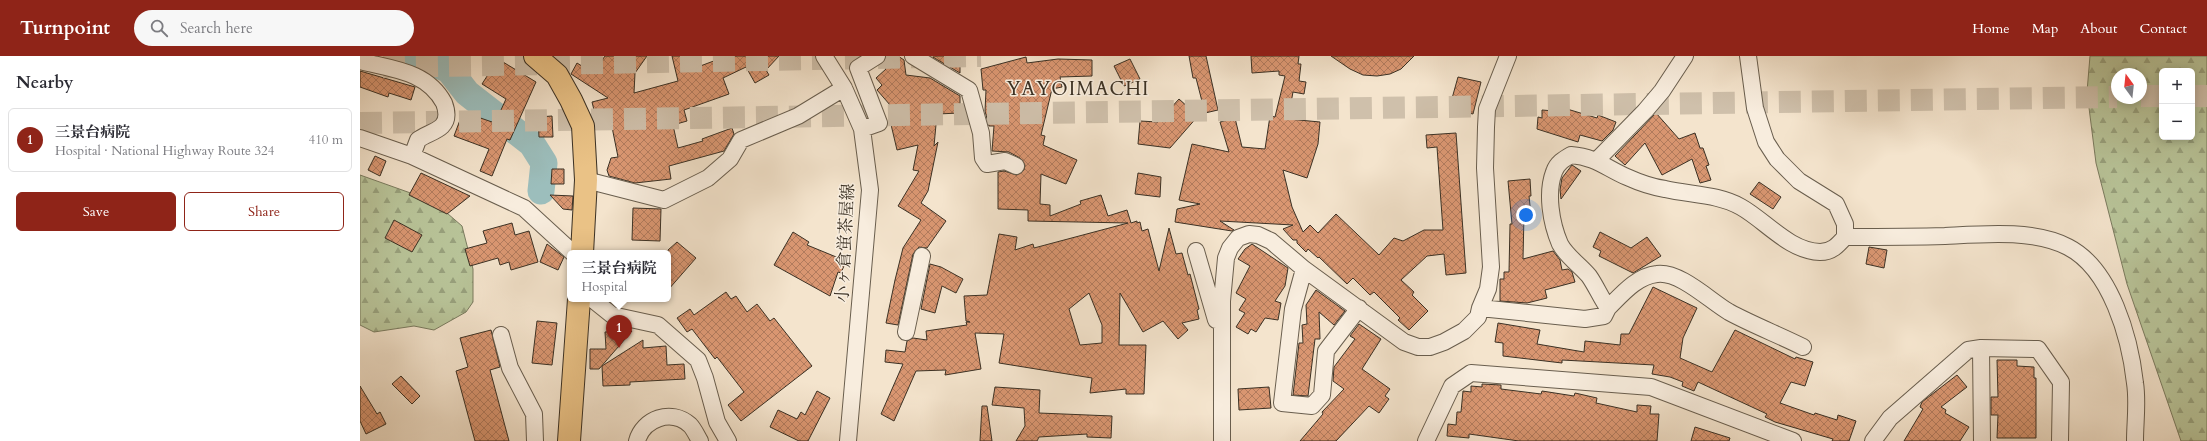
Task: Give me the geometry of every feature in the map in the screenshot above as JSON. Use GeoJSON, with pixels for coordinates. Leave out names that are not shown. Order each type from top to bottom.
{"type":"FeatureCollection","features":[{"type":"Feature","properties":{"kind":"highway"},"geometry":{"type":"LineString","coordinates":[[535,56],[557,75],[583,126],[586,180],[582,250]]}},
{"type":"Feature","properties":{"kind":"highway"},"geometry":{"type":"LineString","coordinates":[[569,441],[579,302]]}},
{"type":"Feature","properties":{"kind":"street","name":"小ヶ倉蛍茶屋線"},"geometry":{"type":"LineString","coordinates":[[824,56],[844,88],[862,129],[870,190],[848,441]]}},
{"type":"Feature","properties":{"kind":"street"},"geometry":{"type":"LineString","coordinates":[[862,129],[879,123],[858,68],[877,56]]}},
{"type":"Feature","properties":{"kind":"street"},"geometry":{"type":"LineString","coordinates":[[913,56],[969,90],[981,133],[983,158],[987,164],[1005,161],[1016,166]]}},
{"type":"Feature","properties":{"kind":"street"},"geometry":{"type":"LineString","coordinates":[[1222,441],[1221,336],[1226,258],[1230,248],[1238,238],[1249,234],[1264,238],[1404,342],[1418,348],[1430,347],[1444,342],[1464,331],[1478,317],[1488,289],[1491,267],[1485,168],[1487,109],[1508,56]]}},
{"type":"Feature","properties":{"kind":"street"},"geometry":{"type":"LineString","coordinates":[[1597,160],[1658,96],[1685,56]]}},
{"type":"Feature","properties":{"kind":"street"},"geometry":{"type":"LineString","coordinates":[[1608,308],[1589,277],[1561,245],[1554,226],[1551,206],[1552,180],[1554,171],[1561,162],[1571,154],[1597,160],[1627,177],[1664,189],[1707,195],[1742,207],[1769,229],[1792,243],[1819,252],[1837,247],[1845,237],[1845,224],[1836,204],[1799,181],[1777,160],[1766,142],[1755,108],[1748,56]]}},
{"type":"Feature","properties":{"kind":"street"},"geometry":{"type":"LineString","coordinates":[[360,61],[409,73],[424,79],[442,100],[447,116],[441,126],[418,140],[412,156]]}},
{"type":"Feature","properties":{"kind":"street"},"geometry":{"type":"LineString","coordinates":[[586,180],[664,200],[708,178],[730,159],[741,140],[798,116],[844,88]]}},
{"type":"Feature","properties":{"kind":"street"},"geometry":{"type":"LineString","coordinates":[[360,138],[412,156],[524,208],[570,250]]}},
{"type":"Feature","properties":{"kind":"street"},"geometry":{"type":"LineString","coordinates":[[1845,237],[1994,233],[2023,235],[2067,246],[2084,257],[2098,271],[2114,304],[2129,344],[2136,385],[2135,441]]}},
{"type":"Feature","properties":{"kind":"street"},"geometry":{"type":"LineString","coordinates":[[1196,251],[1221,336]]}},
{"type":"Feature","properties":{"kind":"street"},"geometry":{"type":"LineString","coordinates":[[906,332],[922,256]]}},
{"type":"Feature","properties":{"kind":"street"},"geometry":{"type":"LineString","coordinates":[[1304,269],[1293,309],[1282,403],[1312,406],[1322,395],[1326,351],[1359,308]]}},
{"type":"Feature","properties":{"kind":"street"},"geometry":{"type":"LineString","coordinates":[[1480,308],[1585,319],[1604,316],[1608,308],[1642,278],[1657,274],[1666,274],[1681,280],[1729,312],[1803,347]]}},
{"type":"Feature","properties":{"kind":"street"},"geometry":{"type":"LineString","coordinates":[[596,302],[612,315],[658,325],[698,360],[706,378],[717,422],[728,441]]}},
{"type":"Feature","properties":{"kind":"street"},"geometry":{"type":"LineString","coordinates":[[501,335],[510,368],[534,414],[535,441]]}},
{"type":"Feature","properties":{"kind":"street"},"geometry":{"type":"LineString","coordinates":[[1981,348],[1982,441]]}},
{"type":"Feature","properties":{"kind":"street"},"geometry":{"type":"LineString","coordinates":[[1873,441],[1890,418],[1968,350],[1981,348],[2038,349],[2061,382],[2060,441]]}},
{"type":"Feature","properties":{"kind":"street"},"geometry":{"type":"LineString","coordinates":[[1426,441],[1452,386],[1472,373],[1651,387],[1764,436],[1793,441]]}},
{"type":"Feature","properties":{"kind":"street"},"geometry":{"type":"LineString","coordinates":[[637,441],[642,428],[646,424],[659,418],[672,417],[690,425],[700,441]]}},
{"type":"Feature","properties":{"kind":"green space"},"geometry":{"type":"Polygon","coordinates":[[[2090,56],[2207,56],[2207,441],[2181,441],[2127,284],[2096,163],[2087,92],[2090,56]]]}},
{"type":"Feature","properties":{"kind":"green space"},"geometry":{"type":"Polygon","coordinates":[[[360,175],[433,201],[462,226],[473,269],[473,302],[466,312],[434,330],[414,326],[374,332],[360,325],[360,175]]]}},
{"type":"Feature","properties":{"kind":"building"},"geometry":{"type":"Polygon","coordinates":[[[605,56],[647,56],[635,73],[634,93],[678,81],[672,56],[692,56],[695,68],[727,56],[779,56],[766,70],[769,75],[755,83],[746,67],[723,78],[729,94],[684,110],[687,121],[673,125],[678,148],[703,141],[702,139],[732,128],[734,134],[724,151],[669,166],[671,179],[635,183],[609,176],[607,170],[611,158],[618,157],[611,122],[598,126],[592,102],[608,98],[571,74],[577,63],[593,73],[605,56]]]}},
{"type":"Feature","properties":{"kind":"building"},"geometry":{"type":"Polygon","coordinates":[[[887,56],[898,56],[904,60],[906,75],[930,78],[960,96],[960,113],[937,114],[934,146],[938,142],[928,191],[921,203],[946,221],[927,248],[919,247],[913,254],[898,325],[886,323],[895,280],[903,248],[921,220],[898,206],[919,171],[913,170],[918,145],[897,150],[889,116],[897,113],[877,90],[882,85],[876,78],[886,69],[882,64],[887,56]]]}},
{"type":"Feature","properties":{"kind":"building"},"geometry":{"type":"Polygon","coordinates":[[[931,56],[960,56],[960,73],[931,56]]]}},
{"type":"Feature","properties":{"kind":"building"},"geometry":{"type":"Polygon","coordinates":[[[1189,56],[1206,56],[1218,110],[1205,113],[1196,78],[1193,78],[1189,56]]]}},
{"type":"Feature","properties":{"kind":"building"},"geometry":{"type":"Polygon","coordinates":[[[1251,56],[1299,56],[1298,64],[1301,64],[1299,81],[1306,82],[1304,94],[1293,92],[1288,119],[1320,122],[1318,144],[1307,178],[1283,170],[1292,207],[1303,232],[1310,225],[1318,233],[1336,214],[1379,255],[1394,238],[1403,241],[1424,230],[1443,230],[1437,147],[1427,148],[1426,135],[1456,133],[1466,273],[1446,275],[1444,254],[1427,256],[1401,280],[1414,292],[1412,295],[1428,311],[1409,330],[1398,320],[1400,318],[1374,292],[1370,295],[1353,278],[1347,284],[1319,257],[1318,258],[1308,249],[1306,252],[1297,243],[1297,240],[1293,240],[1283,229],[1293,225],[1220,221],[1234,230],[1232,231],[1175,222],[1177,209],[1200,204],[1179,200],[1192,144],[1229,152],[1220,122],[1235,118],[1242,147],[1265,149],[1270,116],[1275,117],[1285,76],[1279,75],[1279,71],[1252,73],[1251,56]]]}},
{"type":"Feature","properties":{"kind":"building"},"geometry":{"type":"Polygon","coordinates":[[[1331,56],[1414,56],[1401,69],[1390,74],[1377,76],[1363,75],[1350,69],[1331,56]]]}},
{"type":"Feature","properties":{"kind":"building"},"geometry":{"type":"Polygon","coordinates":[[[1026,57],[1027,63],[1058,59],[1092,60],[1092,76],[1060,77],[1062,87],[1052,89],[1041,135],[1045,136],[1043,145],[1077,160],[1066,184],[1041,174],[1040,204],[1050,205],[1050,216],[1081,204],[1080,201],[1101,195],[1108,216],[1127,210],[1131,223],[1137,221],[1137,223],[1140,222],[1142,231],[1148,229],[1159,271],[1169,228],[1176,254],[1182,253],[1188,275],[1190,274],[1199,309],[1197,310],[1199,319],[1182,323],[1188,330],[1178,339],[1163,321],[1143,332],[1120,293],[1119,345],[1146,345],[1144,394],[1126,394],[1126,389],[1090,393],[1092,378],[999,363],[1004,334],[975,333],[981,369],[945,375],[946,370],[916,371],[894,421],[881,414],[903,364],[885,362],[886,350],[905,352],[907,341],[913,338],[927,340],[926,331],[967,325],[966,322],[970,322],[966,321],[964,296],[987,295],[999,234],[1017,237],[1015,250],[1033,244],[1034,248],[1128,223],[1028,221],[1028,210],[998,209],[998,172],[1004,171],[1017,175],[1024,170],[1025,165],[1020,158],[1009,152],[992,151],[994,126],[989,126],[985,111],[986,90],[983,90],[981,69],[1026,57]],[[1089,293],[1069,309],[1080,345],[1102,343],[1102,325],[1089,293]]]}},
{"type":"Feature","properties":{"kind":"building"},"geometry":{"type":"Polygon","coordinates":[[[498,59],[536,82],[510,140],[507,139],[492,176],[480,171],[489,149],[454,136],[463,112],[495,123],[506,99],[482,84],[498,59]]]}},
{"type":"Feature","properties":{"kind":"building"},"geometry":{"type":"Polygon","coordinates":[[[1130,59],[1140,79],[1124,86],[1114,66],[1130,59]]]}},
{"type":"Feature","properties":{"kind":"building"},"geometry":{"type":"Polygon","coordinates":[[[360,71],[415,87],[411,100],[389,93],[388,97],[360,87],[360,71]]]}},
{"type":"Feature","properties":{"kind":"building"},"geometry":{"type":"Polygon","coordinates":[[[1458,77],[1481,82],[1473,114],[1456,110],[1458,104],[1451,102],[1458,77]]]}},
{"type":"Feature","properties":{"kind":"building"},"geometry":{"type":"Polygon","coordinates":[[[1179,99],[1198,116],[1170,148],[1138,144],[1140,121],[1158,122],[1179,99]]]}},
{"type":"Feature","properties":{"kind":"building"},"geometry":{"type":"Polygon","coordinates":[[[1567,109],[1597,118],[1598,115],[1616,122],[1613,130],[1602,141],[1580,135],[1578,142],[1537,129],[1538,117],[1542,118],[1542,110],[1566,112],[1567,109]]]}},
{"type":"Feature","properties":{"kind":"building"},"geometry":{"type":"Polygon","coordinates":[[[1656,113],[1679,139],[1695,133],[1700,148],[1703,148],[1709,165],[1706,166],[1711,180],[1700,183],[1692,159],[1662,175],[1645,143],[1625,165],[1615,156],[1656,113]]]}},
{"type":"Feature","properties":{"kind":"building"},"geometry":{"type":"Polygon","coordinates":[[[552,116],[553,137],[539,137],[538,117],[552,116]]]}},
{"type":"Feature","properties":{"kind":"building"},"geometry":{"type":"Polygon","coordinates":[[[375,156],[386,161],[380,176],[368,170],[375,156]]]}},
{"type":"Feature","properties":{"kind":"building"},"geometry":{"type":"Polygon","coordinates":[[[1572,165],[1581,171],[1561,199],[1560,190],[1562,178],[1572,165]]]}},
{"type":"Feature","properties":{"kind":"building"},"geometry":{"type":"Polygon","coordinates":[[[552,169],[564,169],[564,184],[551,184],[552,169]]]}},
{"type":"Feature","properties":{"kind":"building"},"geometry":{"type":"Polygon","coordinates":[[[421,173],[470,196],[447,214],[409,195],[421,173]]]}},
{"type":"Feature","properties":{"kind":"building"},"geometry":{"type":"Polygon","coordinates":[[[1138,173],[1161,177],[1160,197],[1135,194],[1138,173]]]}},
{"type":"Feature","properties":{"kind":"building"},"geometry":{"type":"Polygon","coordinates":[[[1530,179],[1531,196],[1529,196],[1531,215],[1524,215],[1523,259],[1553,251],[1560,260],[1562,270],[1568,269],[1572,272],[1575,282],[1545,290],[1547,298],[1527,303],[1500,301],[1500,279],[1504,279],[1504,272],[1509,272],[1510,224],[1512,224],[1508,181],[1530,179]]]}},
{"type":"Feature","properties":{"kind":"building"},"geometry":{"type":"Polygon","coordinates":[[[1759,182],[1781,197],[1773,209],[1750,194],[1759,182]]]}},
{"type":"Feature","properties":{"kind":"building"},"geometry":{"type":"Polygon","coordinates":[[[550,195],[573,196],[572,210],[563,209],[550,195]]]}},
{"type":"Feature","properties":{"kind":"building"},"geometry":{"type":"Polygon","coordinates":[[[633,208],[661,209],[660,241],[632,240],[633,208]]]}},
{"type":"Feature","properties":{"kind":"building"},"geometry":{"type":"Polygon","coordinates":[[[394,220],[422,235],[412,252],[385,238],[394,220]]]}},
{"type":"Feature","properties":{"kind":"building"},"geometry":{"type":"Polygon","coordinates":[[[512,223],[515,235],[529,231],[538,262],[511,270],[509,262],[500,265],[498,258],[470,266],[465,249],[487,243],[483,231],[512,223]]]}},
{"type":"Feature","properties":{"kind":"building"},"geometry":{"type":"Polygon","coordinates":[[[793,232],[809,242],[807,245],[846,261],[841,273],[838,272],[830,296],[774,265],[793,232]]]}},
{"type":"Feature","properties":{"kind":"building"},"geometry":{"type":"Polygon","coordinates":[[[1600,232],[1631,248],[1647,237],[1661,256],[1633,273],[1599,256],[1601,251],[1593,247],[1600,232]]]}},
{"type":"Feature","properties":{"kind":"building"},"geometry":{"type":"Polygon","coordinates":[[[677,242],[696,258],[671,287],[671,250],[668,250],[677,242]]]}},
{"type":"Feature","properties":{"kind":"building"},"geometry":{"type":"Polygon","coordinates":[[[547,244],[564,257],[558,270],[540,262],[547,244]]]}},
{"type":"Feature","properties":{"kind":"building"},"geometry":{"type":"Polygon","coordinates":[[[1252,244],[1288,268],[1285,286],[1275,301],[1281,303],[1278,320],[1265,318],[1256,332],[1251,329],[1248,334],[1236,327],[1245,313],[1239,310],[1246,299],[1236,293],[1250,266],[1238,259],[1245,249],[1252,244]]]}},
{"type":"Feature","properties":{"kind":"building"},"geometry":{"type":"Polygon","coordinates":[[[1869,247],[1887,250],[1884,268],[1866,264],[1869,247]]]}},
{"type":"Feature","properties":{"kind":"building"},"geometry":{"type":"Polygon","coordinates":[[[930,264],[941,267],[963,279],[956,293],[942,286],[935,313],[921,309],[930,264]]]}},
{"type":"Feature","properties":{"kind":"building"},"geometry":{"type":"Polygon","coordinates":[[[1653,287],[1697,308],[1683,338],[1680,358],[1712,372],[1735,330],[1795,359],[1796,357],[1813,362],[1805,386],[1791,382],[1780,403],[1814,415],[1815,413],[1837,420],[1838,415],[1856,421],[1849,441],[1832,441],[1833,439],[1775,422],[1765,417],[1767,414],[1698,382],[1694,391],[1682,386],[1683,382],[1670,377],[1652,374],[1654,365],[1562,360],[1562,363],[1503,356],[1503,343],[1495,342],[1498,323],[1540,330],[1537,344],[1584,352],[1585,341],[1620,345],[1621,334],[1629,334],[1653,287]]]}},
{"type":"Feature","properties":{"kind":"building"},"geometry":{"type":"Polygon","coordinates":[[[1316,290],[1345,311],[1334,325],[1319,312],[1320,339],[1315,339],[1308,396],[1293,395],[1299,343],[1303,343],[1302,325],[1307,324],[1306,305],[1316,290]]]}},
{"type":"Feature","properties":{"kind":"building"},"geometry":{"type":"Polygon","coordinates":[[[726,292],[731,299],[736,296],[747,312],[757,304],[770,321],[774,318],[812,366],[741,421],[728,405],[744,392],[717,357],[715,359],[692,329],[687,332],[677,318],[690,309],[694,315],[726,292]]]}},
{"type":"Feature","properties":{"kind":"building"},"geometry":{"type":"Polygon","coordinates":[[[537,321],[557,323],[552,365],[532,363],[537,321]]]}},
{"type":"Feature","properties":{"kind":"building"},"geometry":{"type":"Polygon","coordinates":[[[1359,324],[1381,339],[1362,369],[1390,389],[1385,396],[1389,399],[1379,413],[1369,406],[1336,441],[1300,441],[1323,414],[1322,412],[1344,389],[1333,381],[1334,367],[1355,339],[1350,336],[1359,324]]]}},
{"type":"Feature","properties":{"kind":"building"},"geometry":{"type":"Polygon","coordinates":[[[491,330],[500,367],[490,370],[509,441],[475,441],[456,371],[468,367],[460,338],[491,330]]]}},
{"type":"Feature","properties":{"kind":"building"},"geometry":{"type":"Polygon","coordinates":[[[632,331],[599,369],[590,369],[590,349],[606,349],[605,332],[632,331]]]}},
{"type":"Feature","properties":{"kind":"building"},"geometry":{"type":"Polygon","coordinates":[[[643,340],[643,348],[666,346],[667,365],[684,364],[685,379],[630,382],[630,385],[603,386],[602,366],[643,340]]]}},
{"type":"Feature","properties":{"kind":"building"},"geometry":{"type":"Polygon","coordinates":[[[1997,360],[2017,360],[2017,366],[2034,367],[2034,378],[2036,378],[2036,438],[1997,438],[1998,415],[1991,415],[1991,397],[1998,397],[1997,360]]]}},
{"type":"Feature","properties":{"kind":"building"},"geometry":{"type":"Polygon","coordinates":[[[1957,375],[1967,387],[1941,407],[1946,410],[1945,413],[1969,427],[1960,441],[1904,441],[1923,409],[1920,407],[1922,402],[1957,375]]]}},
{"type":"Feature","properties":{"kind":"building"},"geometry":{"type":"Polygon","coordinates":[[[401,376],[420,396],[412,404],[392,384],[401,376]]]}},
{"type":"Feature","properties":{"kind":"building"},"geometry":{"type":"Polygon","coordinates":[[[1482,384],[1501,385],[1501,389],[1541,394],[1542,391],[1574,396],[1575,393],[1597,398],[1596,403],[1637,412],[1637,405],[1651,406],[1650,414],[1659,414],[1657,441],[1519,441],[1469,434],[1469,438],[1447,436],[1448,424],[1456,425],[1457,412],[1461,412],[1463,391],[1471,392],[1471,386],[1482,387],[1482,384]]]}},
{"type":"Feature","properties":{"kind":"building"},"geometry":{"type":"Polygon","coordinates":[[[360,386],[377,414],[380,412],[386,424],[366,434],[360,421],[360,386]]]}},
{"type":"Feature","properties":{"kind":"building"},"geometry":{"type":"Polygon","coordinates":[[[995,387],[1040,390],[1039,413],[1112,416],[1111,438],[1087,437],[1087,434],[1039,437],[1037,441],[1016,441],[1025,426],[1024,408],[992,405],[995,387]]]}},
{"type":"Feature","properties":{"kind":"building"},"geometry":{"type":"Polygon","coordinates":[[[1269,387],[1271,408],[1239,410],[1238,389],[1269,387]]]}},
{"type":"Feature","properties":{"kind":"building"},"geometry":{"type":"Polygon","coordinates":[[[817,391],[830,398],[808,441],[799,441],[770,427],[778,410],[797,419],[801,412],[805,415],[817,391]]]}},
{"type":"Feature","properties":{"kind":"building"},"geometry":{"type":"Polygon","coordinates":[[[982,406],[987,406],[992,441],[980,441],[982,406]]]}},
{"type":"Feature","properties":{"kind":"building"},"geometry":{"type":"Polygon","coordinates":[[[1695,427],[1730,438],[1729,441],[1691,441],[1695,427]]]}},
{"type":"Feature","properties":{"kind":"waterway"},"geometry":{"type":"LineString","coordinates":[[417,56],[449,70],[467,93],[532,144],[544,163],[541,191]]}},
{"type":"Feature","properties":{"kind":"tunnel"},"geometry":{"type":"LineString","coordinates":[[383,67],[981,56]]}},
{"type":"Feature","properties":{"kind":"tunnel"},"geometry":{"type":"LineString","coordinates":[[2147,96],[2159,96]]}},
{"type":"Feature","properties":{"kind":"tunnel"},"geometry":{"type":"LineString","coordinates":[[2195,96],[2207,96]]}},
{"type":"Feature","properties":{"kind":"tunnel"},"geometry":{"type":"LineString","coordinates":[[360,123],[2111,97]]}},
{"type":"Feature","properties":{"kind":"place","name":"三景台病院"},"geometry":{"type":"Point","coordinates":[619,348]}},
{"type":"Feature","properties":{"kind":"district","name":"YAYOIMACHI"},"geometry":{"type":"Point","coordinates":[1078,89]}}]}
